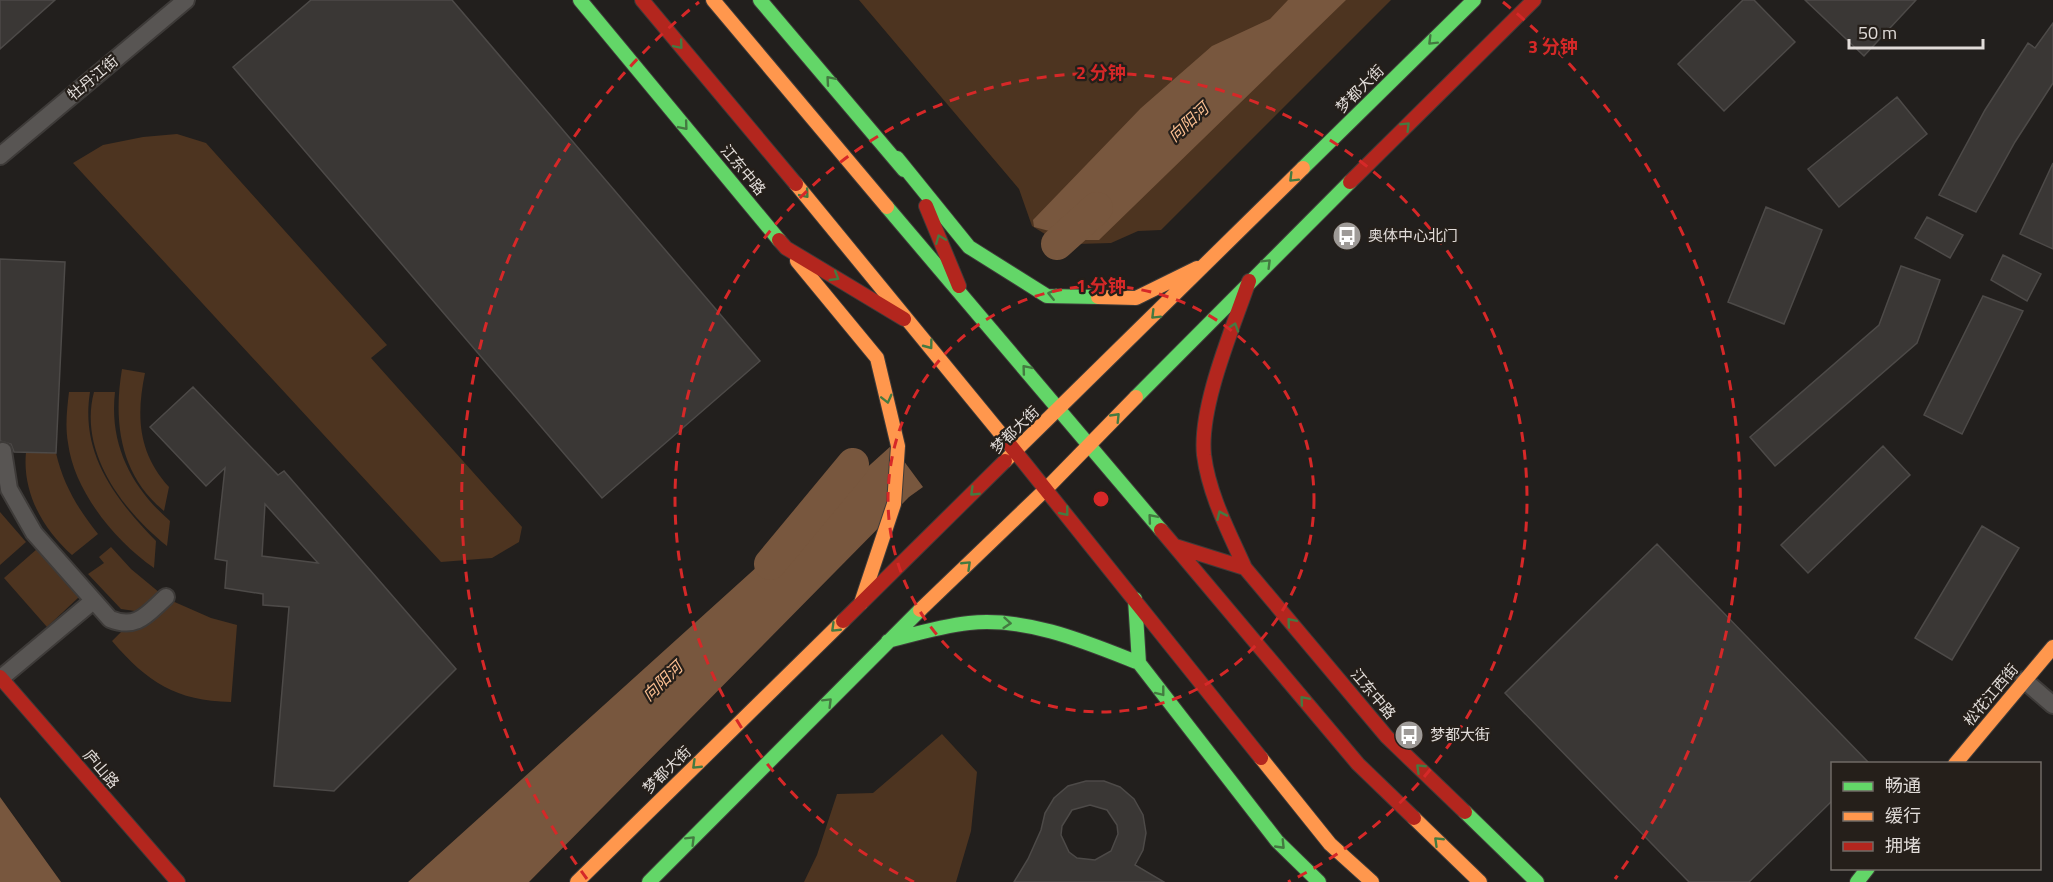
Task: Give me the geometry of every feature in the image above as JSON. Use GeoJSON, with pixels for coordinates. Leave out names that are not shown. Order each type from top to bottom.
{"type":"FeatureCollection","features":[{"type":"Feature","properties":{"kind":"main road","name":"江东中路"},"geometry":{"type":"LineString","coordinates":[[580,0],[786,248],[913,324]]}},
{"type":"Feature","properties":{"kind":"main road","name":"江东中路"},"geometry":{"type":"LineString","coordinates":[[642,0],[913,324],[1330,844],[1372,882]]}},
{"type":"Feature","properties":{"kind":"main road"},"geometry":{"type":"LineString","coordinates":[[713,0],[1358,764],[1480,882]]}},
{"type":"Feature","properties":{"kind":"main road"},"geometry":{"type":"LineString","coordinates":[[760,0],[897,158],[969,247],[1047,296],[1136,298],[1207,264]]}},
{"type":"Feature","properties":{"kind":"main road","name":"梦都大街"},"geometry":{"type":"LineString","coordinates":[[577,882],[1474,0]]}},
{"type":"Feature","properties":{"kind":"main road"},"geometry":{"type":"LineString","coordinates":[[650,882],[888,641],[1046,489],[1249,281],[1534,0]]}},
{"type":"Feature","properties":{"kind":"main road"},"geometry":{"type":"LineString","coordinates":[[897,158],[926,205],[962,293]]}},
{"type":"Feature","properties":{"kind":"main road"},"geometry":{"type":"LineString","coordinates":[[786,248],[877,358],[898,446],[894,504],[861,603]]}},
{"type":"Feature","properties":{"kind":"main road","name":"江东中路"},"geometry":{"type":"LineString","coordinates":[[1249,281],[1210,396],[1204,454],[1216,504],[1245,568],[1387,737],[1538,882]]}},
{"type":"Feature","properties":{"kind":"main road"},"geometry":{"type":"LineString","coordinates":[[1175,546],[1245,568]]}},
{"type":"Feature","properties":{"kind":"main road"},"geometry":{"type":"LineString","coordinates":[[1135,599],[1139,663]]}},
{"type":"Feature","properties":{"kind":"main road"},"geometry":{"type":"LineString","coordinates":[[888,641],[948,625],[1005,622],[1068,634],[1139,663],[1277,841],[1319,882]]}},
{"type":"Feature","properties":{"kind":"main road","name":"松花江西街"},"geometry":{"type":"LineString","coordinates":[[1957,762],[2053,647]]}},
{"type":"Feature","properties":{"kind":"main road","name":"庐山路"},"geometry":{"type":"LineString","coordinates":[[0,678],[178,882]]}},
{"type":"Feature","properties":{"kind":"main road"},"geometry":{"type":"LineString","coordinates":[[1857,882],[1866,870]]}},
{"type":"Feature","properties":{"kind":"street","name":"牡丹江街"},"geometry":{"type":"LineString","coordinates":[[0,156],[186,0]]}},
{"type":"Feature","properties":{"kind":"street"},"geometry":{"type":"LineString","coordinates":[[3,451],[9,489],[34,533],[110,619],[121,624],[134,624],[166,597]]}},
{"type":"Feature","properties":{"kind":"street"},"geometry":{"type":"LineString","coordinates":[[0,678],[93,601]]}},
{"type":"Feature","properties":{"kind":"street"},"geometry":{"type":"LineString","coordinates":[[2024,680],[2053,705]]}},
{"type":"Feature","properties":{"kind":"shaded area"},"geometry":{"type":"Polygon","coordinates":[[[859,0],[1391,0],[1161,230],[1138,231],[1111,243],[1077,244],[1053,239],[1032,226],[1019,189],[859,0]]]}},
{"type":"Feature","properties":{"kind":"shaded area"},"geometry":{"type":"Polygon","coordinates":[[[177,134],[206,143],[387,345],[371,358],[522,527],[519,542],[492,558],[441,562],[73,163],[103,145],[143,137],[177,134]]]}},
{"type":"Feature","properties":{"kind":"shaded area"},"geometry":{"type":"Polygon","coordinates":[[[122,369],[145,373],[140,419],[145,447],[151,461],[169,487],[164,511],[149,497],[138,481],[123,446],[119,408],[122,369]]]}},
{"type":"Feature","properties":{"kind":"shaded area"},"geometry":{"type":"Polygon","coordinates":[[[69,392],[90,392],[88,414],[90,436],[96,455],[114,492],[156,541],[154,568],[139,557],[111,529],[78,479],[67,437],[69,392]]]}},
{"type":"Feature","properties":{"kind":"shaded area"},"geometry":{"type":"Polygon","coordinates":[[[94,392],[115,392],[114,411],[119,447],[144,494],[170,521],[167,546],[135,516],[120,498],[98,458],[92,436],[91,414],[94,392]]]}},
{"type":"Feature","properties":{"kind":"shaded area"},"geometry":{"type":"Polygon","coordinates":[[[26,452],[56,453],[72,496],[98,534],[72,555],[52,534],[31,496],[27,482],[26,452]]]}},
{"type":"Feature","properties":{"kind":"shaded area"},"geometry":{"type":"Polygon","coordinates":[[[0,512],[26,542],[0,565],[0,512]]]}},
{"type":"Feature","properties":{"kind":"shaded area"},"geometry":{"type":"Polygon","coordinates":[[[111,547],[131,569],[160,593],[135,611],[121,609],[88,574],[104,563],[99,557],[111,547]]]}},
{"type":"Feature","properties":{"kind":"shaded area"},"geometry":{"type":"Polygon","coordinates":[[[37,549],[79,597],[47,627],[4,578],[37,549]]]}},
{"type":"Feature","properties":{"kind":"shaded area"},"geometry":{"type":"Polygon","coordinates":[[[170,600],[211,618],[237,625],[231,702],[194,698],[164,686],[138,668],[112,641],[124,629],[170,600]]]}},
{"type":"Feature","properties":{"kind":"shaded area"},"geometry":{"type":"Polygon","coordinates":[[[942,734],[977,772],[971,831],[956,882],[804,882],[817,855],[837,794],[873,793],[942,734]]]}},
{"type":"Feature","properties":{"kind":"water"},"geometry":{"type":"Polygon","coordinates":[[[1288,0],[1346,0],[1099,240],[1084,240],[1034,227],[1033,220],[1141,108],[1212,46],[1270,19],[1288,0]]]}},
{"type":"Feature","properties":{"kind":"water"},"geometry":{"type":"Polygon","coordinates":[[[892,445],[923,487],[909,497],[529,882],[408,882],[892,445]]]}},
{"type":"Feature","properties":{"kind":"water"},"geometry":{"type":"Polygon","coordinates":[[[0,797],[61,882],[0,882],[0,797]]]}},
{"type":"Feature","properties":{"kind":"building"},"geometry":{"type":"Polygon","coordinates":[[[0,0],[55,0],[0,49],[0,0]]]}},
{"type":"Feature","properties":{"kind":"building"},"geometry":{"type":"Polygon","coordinates":[[[311,0],[452,0],[760,361],[602,498],[233,67],[311,0]]]}},
{"type":"Feature","properties":{"kind":"building"},"geometry":{"type":"Polygon","coordinates":[[[1743,0],[1754,0],[1795,42],[1724,111],[1678,64],[1743,0]]]}},
{"type":"Feature","properties":{"kind":"building"},"geometry":{"type":"Polygon","coordinates":[[[1805,0],[1916,0],[1864,56],[1805,0]]]}},
{"type":"Feature","properties":{"kind":"building"},"geometry":{"type":"Polygon","coordinates":[[[2053,23],[2053,83],[2015,142],[1976,212],[1939,195],[1985,110],[2028,43],[2035,48],[2053,23]]]}},
{"type":"Feature","properties":{"kind":"building"},"geometry":{"type":"Polygon","coordinates":[[[1897,97],[1927,134],[1839,207],[1808,169],[1897,97]]]}},
{"type":"Feature","properties":{"kind":"building"},"geometry":{"type":"Polygon","coordinates":[[[2053,163],[2053,249],[2020,234],[2053,163]]]}},
{"type":"Feature","properties":{"kind":"building"},"geometry":{"type":"Polygon","coordinates":[[[1766,207],[1822,230],[1784,324],[1728,302],[1766,207]]]}},
{"type":"Feature","properties":{"kind":"building"},"geometry":{"type":"Polygon","coordinates":[[[1927,217],[1963,235],[1950,258],[1915,238],[1927,217]]]}},
{"type":"Feature","properties":{"kind":"building"},"geometry":{"type":"Polygon","coordinates":[[[2003,255],[2041,274],[2027,301],[1991,280],[2003,255]]]}},
{"type":"Feature","properties":{"kind":"building"},"geometry":{"type":"Polygon","coordinates":[[[0,259],[65,262],[56,453],[14,452],[11,444],[0,441],[0,259]]]}},
{"type":"Feature","properties":{"kind":"building"},"geometry":{"type":"Polygon","coordinates":[[[1901,266],[1940,280],[1917,343],[1775,466],[1750,437],[1879,325],[1901,266]]]}},
{"type":"Feature","properties":{"kind":"building"},"geometry":{"type":"Polygon","coordinates":[[[1983,296],[2023,311],[1962,434],[1924,415],[1983,296]]]}},
{"type":"Feature","properties":{"kind":"building"},"geometry":{"type":"Polygon","coordinates":[[[193,387],[278,475],[284,471],[456,669],[334,791],[274,786],[289,607],[263,605],[263,594],[225,588],[227,561],[215,559],[225,468],[206,486],[150,427],[193,387]],[[265,504],[262,556],[318,563],[265,504]]]}},
{"type":"Feature","properties":{"kind":"building"},"geometry":{"type":"Polygon","coordinates":[[[1883,446],[1910,475],[1808,573],[1781,545],[1883,446]]]}},
{"type":"Feature","properties":{"kind":"building"},"geometry":{"type":"Polygon","coordinates":[[[1982,526],[2019,548],[1952,660],[1915,638],[1982,526]]]}},
{"type":"Feature","properties":{"kind":"building"},"geometry":{"type":"Polygon","coordinates":[[[1657,544],[1868,762],[1831,762],[1831,802],[1749,882],[1689,882],[1505,693],[1657,544]]]}},
{"type":"Feature","properties":{"kind":"building"},"geometry":{"type":"Polygon","coordinates":[[[1086,781],[1104,781],[1120,787],[1134,799],[1143,815],[1146,833],[1143,850],[1135,865],[1164,882],[1014,882],[1028,859],[1041,830],[1045,813],[1054,798],[1068,786],[1086,781]],[[1090,805],[1072,810],[1062,826],[1061,835],[1069,852],[1077,858],[1095,860],[1111,851],[1118,834],[1117,825],[1107,810],[1090,805]]]}},
{"type":"Feature","properties":{"kind":"waterway","name":"向阳河"},"geometry":{"type":"LineString","coordinates":[[1057,244],[1097,208]]}},
{"type":"Feature","properties":{"kind":"waterway","name":"向阳河"},"geometry":{"type":"LineString","coordinates":[[770,564],[853,464]]}},
{"type":"Feature","properties":{"kind":"traffic: fast"},"geometry":{"type":"LineString","coordinates":[[580,0],[779,240]]}},
{"type":"Feature","properties":{"kind":"traffic: fast"},"geometry":{"type":"LineString","coordinates":[[760,0],[904,170]]}},
{"type":"Feature","properties":{"kind":"traffic: fast"},"geometry":{"type":"LineString","coordinates":[[1303,168],[1474,0]]}},
{"type":"Feature","properties":{"kind":"traffic: fast"},"geometry":{"type":"LineString","coordinates":[[897,158],[969,247],[1047,296],[1098,297]]}},
{"type":"Feature","properties":{"kind":"traffic: fast"},"geometry":{"type":"LineString","coordinates":[[1136,397],[1350,182]]}},
{"type":"Feature","properties":{"kind":"traffic: fast"},"geometry":{"type":"LineString","coordinates":[[887,207],[1161,530]]}},
{"type":"Feature","properties":{"kind":"traffic: fast"},"geometry":{"type":"LineString","coordinates":[[1135,599],[1139,663],[1277,841],[1319,882]]}},
{"type":"Feature","properties":{"kind":"traffic: fast"},"geometry":{"type":"LineString","coordinates":[[649,882],[920,610]]}},
{"type":"Feature","properties":{"kind":"traffic: fast"},"geometry":{"type":"LineString","coordinates":[[888,641],[959,624],[991,622],[1035,627],[1139,663]]}},
{"type":"Feature","properties":{"kind":"traffic: fast"},"geometry":{"type":"LineString","coordinates":[[1465,812],[1537,882]]}},
{"type":"Feature","properties":{"kind":"traffic: fast"},"geometry":{"type":"LineString","coordinates":[[1857,882],[1866,870]]}},
{"type":"Feature","properties":{"kind":"traffic: slow"},"geometry":{"type":"LineString","coordinates":[[713,0],[887,207]]}},
{"type":"Feature","properties":{"kind":"traffic: slow"},"geometry":{"type":"LineString","coordinates":[[1005,461],[1303,168]]}},
{"type":"Feature","properties":{"kind":"traffic: slow"},"geometry":{"type":"LineString","coordinates":[[796,184],[1010,445]]}},
{"type":"Feature","properties":{"kind":"traffic: slow"},"geometry":{"type":"LineString","coordinates":[[797,261],[877,358],[898,446],[894,504],[861,603]]}},
{"type":"Feature","properties":{"kind":"traffic: slow"},"geometry":{"type":"LineString","coordinates":[[1098,297],[1136,298],[1197,268]]}},
{"type":"Feature","properties":{"kind":"traffic: slow"},"geometry":{"type":"LineString","coordinates":[[920,610],[1046,489],[1136,397]]}},
{"type":"Feature","properties":{"kind":"traffic: slow"},"geometry":{"type":"LineString","coordinates":[[577,882],[843,621]]}},
{"type":"Feature","properties":{"kind":"traffic: slow"},"geometry":{"type":"LineString","coordinates":[[1957,762],[2053,647]]}},
{"type":"Feature","properties":{"kind":"traffic: slow"},"geometry":{"type":"LineString","coordinates":[[1261,758],[1330,844],[1372,882]]}},
{"type":"Feature","properties":{"kind":"traffic: slow"},"geometry":{"type":"LineString","coordinates":[[1414,818],[1480,882]]}},
{"type":"Feature","properties":{"kind":"traffic: jam"},"geometry":{"type":"LineString","coordinates":[[642,0],[796,184]]}},
{"type":"Feature","properties":{"kind":"traffic: jam"},"geometry":{"type":"LineString","coordinates":[[1350,182],[1534,0]]}},
{"type":"Feature","properties":{"kind":"traffic: jam"},"geometry":{"type":"LineString","coordinates":[[926,206],[959,286]]}},
{"type":"Feature","properties":{"kind":"traffic: jam"},"geometry":{"type":"LineString","coordinates":[[779,240],[786,248],[904,319]]}},
{"type":"Feature","properties":{"kind":"traffic: jam"},"geometry":{"type":"LineString","coordinates":[[1245,568],[1220,513],[1210,484],[1204,455],[1204,435],[1219,367],[1249,281]]}},
{"type":"Feature","properties":{"kind":"traffic: jam"},"geometry":{"type":"LineString","coordinates":[[1010,445],[1261,758]]}},
{"type":"Feature","properties":{"kind":"traffic: jam"},"geometry":{"type":"LineString","coordinates":[[843,621],[1005,461]]}},
{"type":"Feature","properties":{"kind":"traffic: jam"},"geometry":{"type":"LineString","coordinates":[[1161,530],[1358,764],[1414,818]]}},
{"type":"Feature","properties":{"kind":"traffic: jam"},"geometry":{"type":"LineString","coordinates":[[1175,546],[1245,568],[1387,737],[1465,812]]}},
{"type":"Feature","properties":{"kind":"traffic: jam"},"geometry":{"type":"LineString","coordinates":[[0,677],[178,882]]}},
{"type":"Feature","properties":{"kind":"place","name":"奥体中心北门"},"geometry":{"type":"Point","coordinates":[1347,236]}},
{"type":"Feature","properties":{"kind":"place","name":"梦都大街"},"geometry":{"type":"Point","coordinates":[1409,735]}}]}
